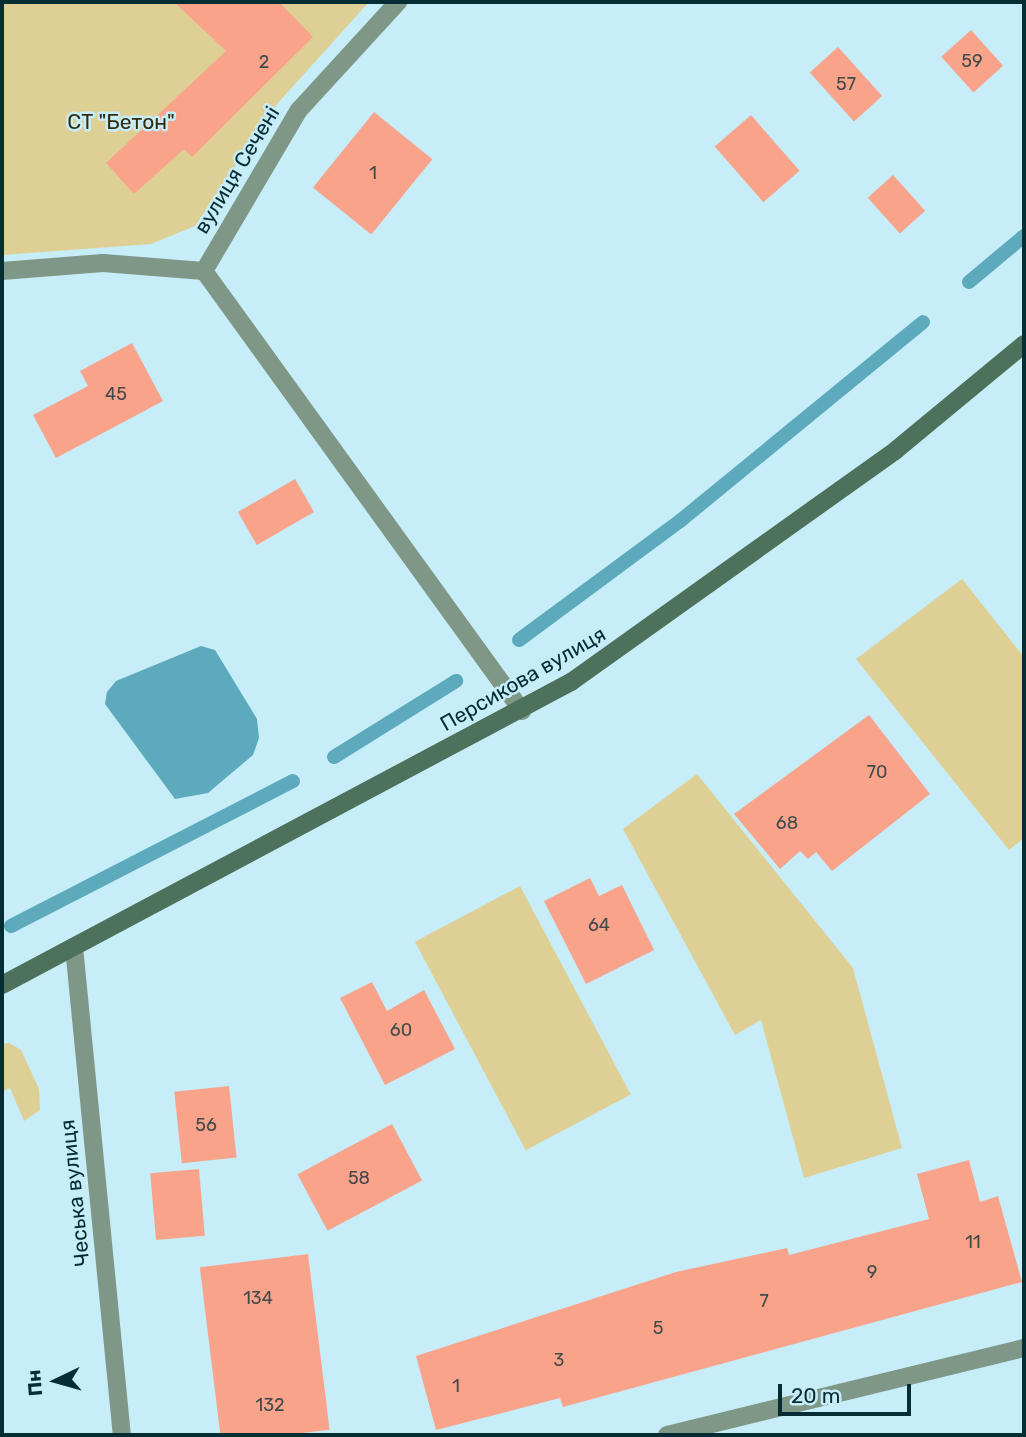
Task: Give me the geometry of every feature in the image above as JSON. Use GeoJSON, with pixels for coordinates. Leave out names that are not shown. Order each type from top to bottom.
{"type":"FeatureCollection","features":[{"type":"Feature","properties":{"kind":"main road","name":"Персикова вулиця"},"geometry":{"type":"LineString","coordinates":[[2,985],[522,710],[799,522],[1024,344]]}},
{"type":"Feature","properties":{"kind":"street","name":"вулиця Сечені"},"geometry":{"type":"LineString","coordinates":[[204,271],[299,110],[398,2]]}},
{"type":"Feature","properties":{"kind":"street"},"geometry":{"type":"LineString","coordinates":[[2,271],[103,263],[204,271],[522,710]]}},
{"type":"Feature","properties":{"kind":"street","name":"Чеська вулиця"},"geometry":{"type":"LineString","coordinates":[[74,947],[122,1435]]}},
{"type":"Feature","properties":{"kind":"street"},"geometry":{"type":"LineString","coordinates":[[667,1435],[1024,1348]]}},
{"type":"Feature","properties":{"kind":"green space","name":"СТ \"Бетон\""},"geometry":{"type":"Polygon","coordinates":[[[2,2],[369,2],[277,104],[195,226],[151,244],[2,255],[2,2]]]}},
{"type":"Feature","properties":{"kind":"green space"},"geometry":{"type":"Polygon","coordinates":[[[962,579],[1024,657],[1024,838],[1009,850],[856,659],[962,579]]]}},
{"type":"Feature","properties":{"kind":"green space"},"geometry":{"type":"Polygon","coordinates":[[[697,774],[853,968],[902,1148],[804,1178],[761,1020],[735,1035],[623,829],[697,774]]]}},
{"type":"Feature","properties":{"kind":"green space"},"geometry":{"type":"Polygon","coordinates":[[[520,886],[631,1094],[526,1150],[415,942],[520,886]]]}},
{"type":"Feature","properties":{"kind":"green space"},"geometry":{"type":"Polygon","coordinates":[[[9,1043],[21,1050],[39,1089],[40,1110],[24,1121],[10,1088],[2,1092],[2,1044],[9,1043]]]}},
{"type":"Feature","properties":{"kind":"water"},"geometry":{"type":"Polygon","coordinates":[[[201,646],[215,650],[257,719],[259,738],[253,755],[208,793],[175,799],[105,704],[107,692],[116,681],[201,646]]]}},
{"type":"Feature","properties":{"kind":"building"},"geometry":{"type":"Polygon","coordinates":[[[174,2],[279,2],[313,37],[192,157],[184,149],[134,194],[106,163],[226,51],[174,2]]]}},
{"type":"Feature","properties":{"kind":"building"},"geometry":{"type":"Polygon","coordinates":[[[971,30],[1003,66],[973,92],[941,57],[971,30]]]}},
{"type":"Feature","properties":{"kind":"building"},"geometry":{"type":"Polygon","coordinates":[[[838,47],[882,96],[854,121],[810,72],[838,47]]]}},
{"type":"Feature","properties":{"kind":"building"},"geometry":{"type":"Polygon","coordinates":[[[374,112],[432,159],[371,235],[313,187],[374,112]]]}},
{"type":"Feature","properties":{"kind":"building"},"geometry":{"type":"Polygon","coordinates":[[[751,115],[800,171],[763,202],[715,146],[751,115]]]}},
{"type":"Feature","properties":{"kind":"building"},"geometry":{"type":"Polygon","coordinates":[[[893,175],[925,211],[900,233],[868,198],[893,175]]]}},
{"type":"Feature","properties":{"kind":"building"},"geometry":{"type":"Polygon","coordinates":[[[132,343],[163,401],[56,458],[33,415],[88,386],[80,371],[132,343]]]}},
{"type":"Feature","properties":{"kind":"building"},"geometry":{"type":"Polygon","coordinates":[[[295,479],[314,512],[257,545],[238,512],[295,479]]]}},
{"type":"Feature","properties":{"kind":"building"},"geometry":{"type":"Polygon","coordinates":[[[869,715],[930,794],[832,871],[816,852],[808,859],[800,851],[780,869],[734,814],[869,715]]]}},
{"type":"Feature","properties":{"kind":"building"},"geometry":{"type":"Polygon","coordinates":[[[590,878],[599,896],[622,885],[654,950],[586,984],[544,901],[590,878]]]}},
{"type":"Feature","properties":{"kind":"building"},"geometry":{"type":"Polygon","coordinates":[[[372,982],[387,1011],[424,990],[455,1049],[385,1085],[340,998],[372,982]]]}},
{"type":"Feature","properties":{"kind":"building"},"geometry":{"type":"Polygon","coordinates":[[[229,1086],[237,1158],[182,1163],[174,1092],[229,1086]]]}},
{"type":"Feature","properties":{"kind":"building"},"geometry":{"type":"Polygon","coordinates":[[[392,1124],[422,1181],[328,1231],[298,1174],[392,1124]]]}},
{"type":"Feature","properties":{"kind":"building"},"geometry":{"type":"Polygon","coordinates":[[[969,1160],[980,1202],[998,1196],[1022,1282],[563,1407],[560,1398],[436,1430],[416,1356],[676,1272],[787,1248],[789,1255],[929,1219],[917,1174],[969,1160]]]}},
{"type":"Feature","properties":{"kind":"building"},"geometry":{"type":"Polygon","coordinates":[[[199,1169],[205,1236],[156,1240],[150,1173],[199,1169]]]}},
{"type":"Feature","properties":{"kind":"building"},"geometry":{"type":"Polygon","coordinates":[[[308,1254],[330,1430],[286,1435],[220,1435],[200,1267],[308,1254]]]}},
{"type":"Feature","properties":{"kind":"waterway"},"geometry":{"type":"LineString","coordinates":[[969,282],[1024,236]]}},
{"type":"Feature","properties":{"kind":"waterway"},"geometry":{"type":"LineString","coordinates":[[519,640],[680,521],[923,322]]}},
{"type":"Feature","properties":{"kind":"waterway"},"geometry":{"type":"LineString","coordinates":[[334,757],[456,681]]}},
{"type":"Feature","properties":{"kind":"waterway"},"geometry":{"type":"LineString","coordinates":[[11,926],[293,781]]}}]}
